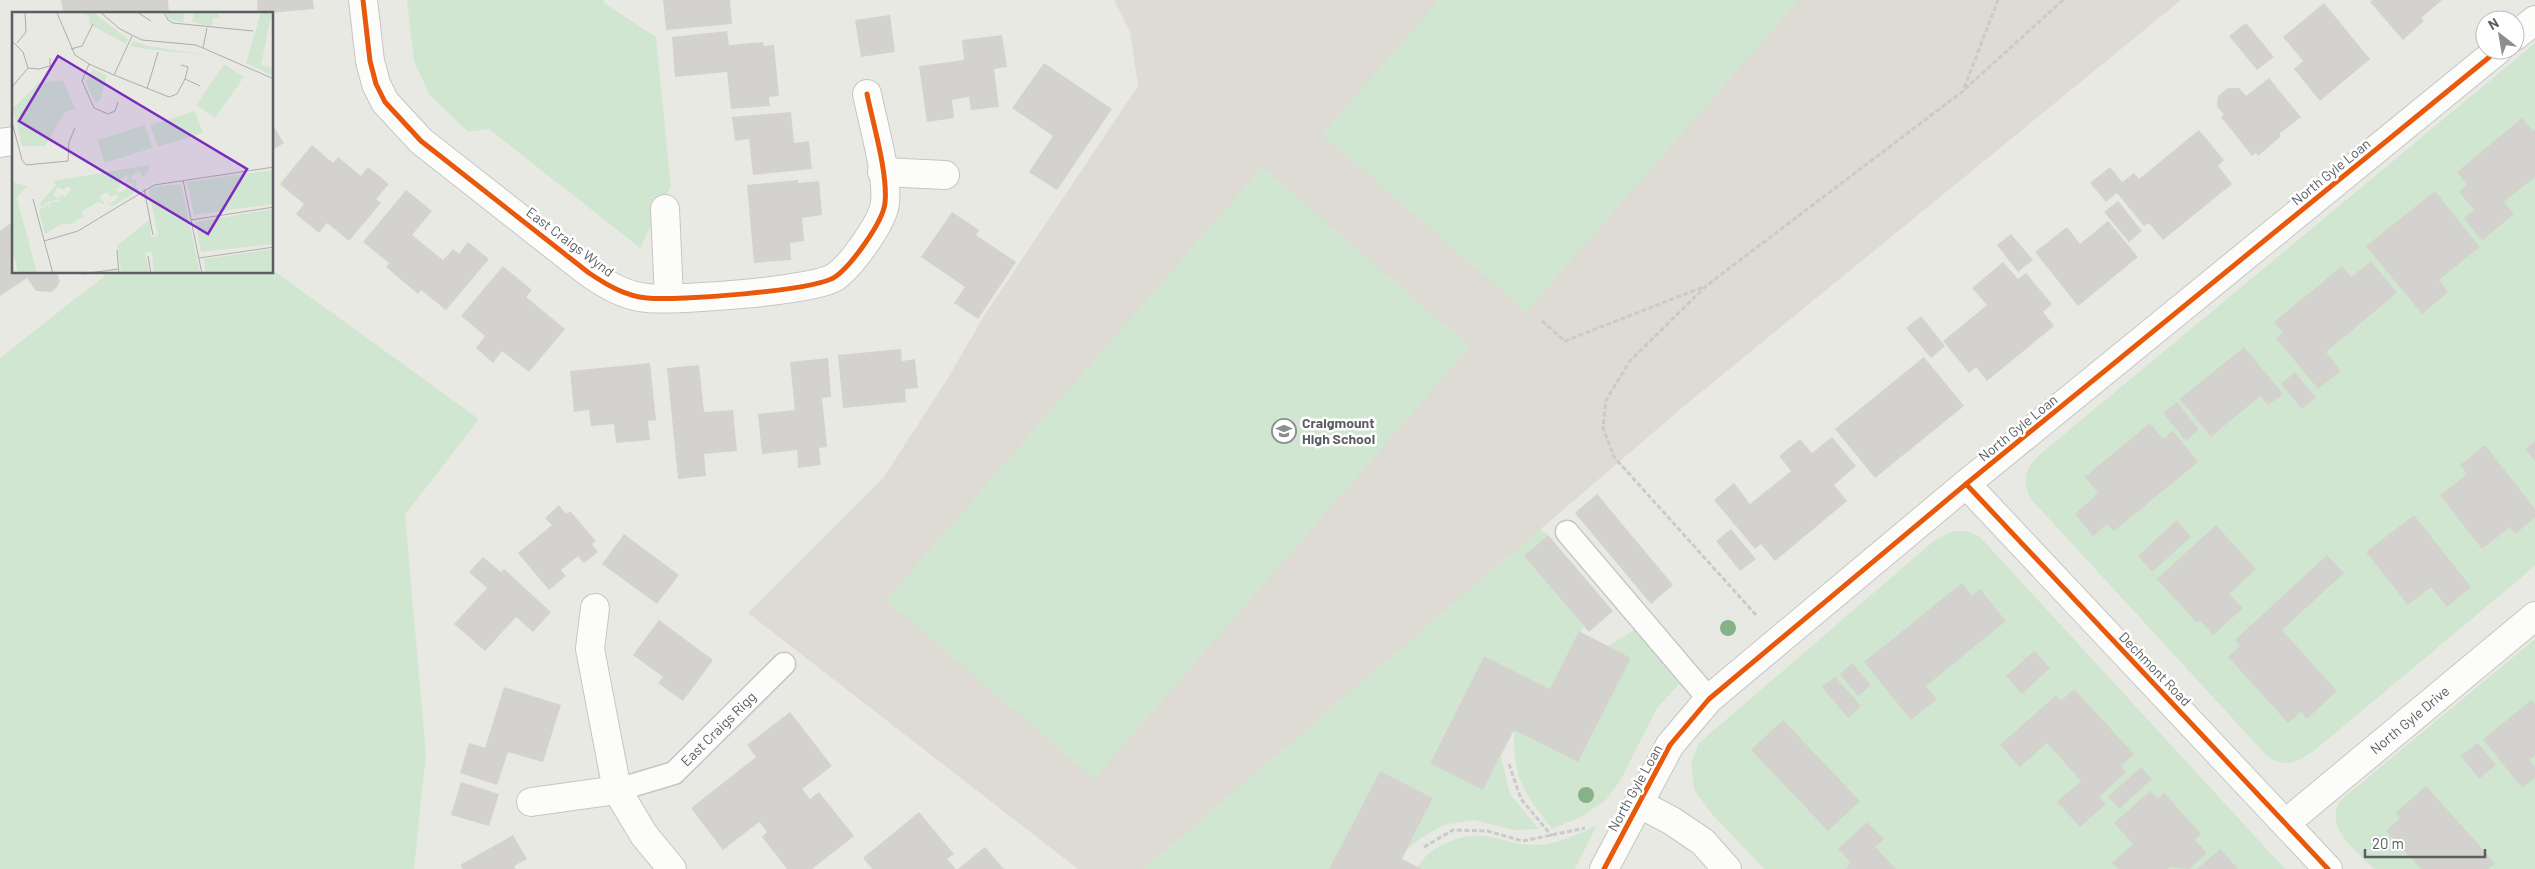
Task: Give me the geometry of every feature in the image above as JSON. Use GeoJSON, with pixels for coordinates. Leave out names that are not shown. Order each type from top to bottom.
{"type":"FeatureCollection","features":[{"type":"Feature","properties":{"kind":"street","name":"East Craigs Wynd"},"geometry":{"type":"LineString","coordinates":[[363,0],[370,61],[376,84],[385,102],[421,141],[589,273],[618,291],[646,298],[669,298],[794,288],[834,278],[865,246],[885,204],[882,172],[867,94]]}},
{"type":"Feature","properties":{"kind":"street"},"geometry":{"type":"LineString","coordinates":[[2525,28],[2535,20]]}},
{"type":"Feature","properties":{"kind":"street","name":"North Gyle Loan"},"geometry":{"type":"LineString","coordinates":[[1604,869],[1670,745],[1709,699],[1966,484],[2486,60]]}},
{"type":"Feature","properties":{"kind":"street"},"geometry":{"type":"LineString","coordinates":[[882,172],[945,174]]}},
{"type":"Feature","properties":{"kind":"street"},"geometry":{"type":"LineString","coordinates":[[665,208],[669,298]]}},
{"type":"Feature","properties":{"kind":"street","name":"Dechmont Road"},"geometry":{"type":"LineString","coordinates":[[1966,484],[2328,869]]}},
{"type":"Feature","properties":{"kind":"street"},"geometry":{"type":"LineString","coordinates":[[595,608],[590,649],[617,790],[644,835],[672,869]]}},
{"type":"Feature","properties":{"kind":"street","name":"North Gyle Drive"},"geometry":{"type":"LineString","coordinates":[[2286,823],[2535,616]]}},
{"type":"Feature","properties":{"kind":"street","name":"East Craigs Rigg"},"geometry":{"type":"LineString","coordinates":[[531,802],[617,790]]}},
{"type":"Feature","properties":{"kind":"street"},"geometry":{"type":"LineString","coordinates":[[1638,803],[1672,821],[1703,842],[1728,869]]}},
{"type":"Feature","properties":{"kind":"lane"},"geometry":{"type":"LineString","coordinates":[[1568,532],[1709,699]]}},
{"type":"Feature","properties":{"kind":"lane","name":"East Craigs Rigg"},"geometry":{"type":"LineString","coordinates":[[617,790],[674,773],[784,664]]}},
{"type":"Feature","properties":{"kind":"path"},"geometry":{"type":"LineString","coordinates":[[1963,91],[1998,0]]}},
{"type":"Feature","properties":{"kind":"path"},"geometry":{"type":"LineString","coordinates":[[1779,640],[1614,457],[1603,428],[1606,400],[1630,361],[1706,286],[1963,91],[2063,0]]}},
{"type":"Feature","properties":{"kind":"path"},"geometry":{"type":"LineString","coordinates":[[1542,321],[1565,341],[1706,286]]}},
{"type":"Feature","properties":{"kind":"path"},"geometry":{"type":"LineString","coordinates":[[1510,764],[1521,799],[1552,836]]}},
{"type":"Feature","properties":{"kind":"path"},"geometry":{"type":"LineString","coordinates":[[1424,847],[1453,830],[1487,831],[1523,841],[1589,828],[1623,832]]}},
{"type":"Feature","properties":{"kind":"shaded area","name":"Craigmount High School"},"geometry":{"type":"Polygon","coordinates":[[[1114,0],[2181,0],[1683,407],[1144,869],[1078,869],[748,613],[884,477],[948,378],[984,316],[1138,86],[1130,32],[1114,0]]]}},
{"type":"Feature","properties":{"kind":"green space"},"geometry":{"type":"Polygon","coordinates":[[[407,0],[604,0],[604,3],[656,37],[671,186],[640,248],[489,129],[468,132],[429,94],[414,61],[407,0]]]}},
{"type":"Feature","properties":{"kind":"green space"},"geometry":{"type":"Polygon","coordinates":[[[1439,0],[1799,0],[1526,312],[1322,134],[1439,0]]]}},
{"type":"Feature","properties":{"kind":"green space"},"geometry":{"type":"Polygon","coordinates":[[[2535,43],[2535,566],[2315,750],[2297,761],[2286,763],[2274,760],[2267,756],[2030,498],[2026,486],[2026,476],[2030,466],[2038,456],[2515,60],[2525,60],[2525,51],[2535,43]]]}},
{"type":"Feature","properties":{"kind":"green space"},"geometry":{"type":"Polygon","coordinates":[[[1262,167],[1470,347],[1094,779],[886,600],[1262,167]]]}},
{"type":"Feature","properties":{"kind":"green space"},"geometry":{"type":"Polygon","coordinates":[[[274,271],[479,419],[405,515],[426,754],[414,869],[0,869],[0,358],[107,274],[274,274],[274,271]]]}},
{"type":"Feature","properties":{"kind":"green space"},"geometry":{"type":"Polygon","coordinates":[[[1540,529],[1548,535],[1525,556],[1584,626],[1550,689],[1484,656],[1430,762],[1483,790],[1501,756],[1510,794],[1539,829],[1513,830],[1474,820],[1444,825],[1421,838],[1407,850],[1433,798],[1380,771],[1329,869],[1144,869],[1540,529]]]}},
{"type":"Feature","properties":{"kind":"green space"},"geometry":{"type":"Polygon","coordinates":[[[1953,531],[1967,531],[1980,537],[2285,869],[1764,869],[1712,814],[1694,790],[1691,764],[1699,743],[1935,540],[1953,531]]]}},
{"type":"Feature","properties":{"kind":"green space"},"geometry":{"type":"Polygon","coordinates":[[[1639,627],[1681,682],[1657,708],[1620,781],[1606,800],[1581,817],[1552,829],[1522,784],[1515,761],[1514,730],[1608,646],[1639,627]]]}},
{"type":"Feature","properties":{"kind":"green space"},"geometry":{"type":"Polygon","coordinates":[[[2535,639],[2535,869],[2374,869],[2351,846],[2338,829],[2336,810],[2341,800],[2535,639]]]}},
{"type":"Feature","properties":{"kind":"green space"},"geometry":{"type":"Polygon","coordinates":[[[1597,825],[1575,869],[1422,869],[1418,867],[1438,847],[1457,839],[1485,836],[1538,845],[1561,841],[1597,825]]]}},
{"type":"Feature","properties":{"kind":"building"},"geometry":{"type":"Polygon","coordinates":[[[61,0],[168,0],[169,12],[63,12],[61,0]]]}},
{"type":"Feature","properties":{"kind":"building"},"geometry":{"type":"Polygon","coordinates":[[[257,0],[313,0],[314,9],[258,12],[257,0]]]}},
{"type":"Feature","properties":{"kind":"building"},"geometry":{"type":"Polygon","coordinates":[[[663,0],[730,0],[732,24],[666,30],[663,0]]]}},
{"type":"Feature","properties":{"kind":"building"},"geometry":{"type":"Polygon","coordinates":[[[2372,0],[2442,0],[2421,18],[2424,21],[2403,40],[2370,2],[2372,0]]]}},
{"type":"Feature","properties":{"kind":"building"},"geometry":{"type":"Polygon","coordinates":[[[2324,3],[2370,59],[2320,101],[2294,69],[2303,61],[2283,37],[2324,3]]]}},
{"type":"Feature","properties":{"kind":"building"},"geometry":{"type":"Polygon","coordinates":[[[890,15],[895,52],[861,57],[855,20],[890,15]]]}},
{"type":"Feature","properties":{"kind":"building"},"geometry":{"type":"Polygon","coordinates":[[[2246,23],[2274,57],[2257,70],[2229,36],[2246,23]]]}},
{"type":"Feature","properties":{"kind":"building"},"geometry":{"type":"Polygon","coordinates":[[[727,31],[729,45],[763,42],[764,46],[774,45],[779,96],[769,97],[770,106],[731,109],[727,72],[675,77],[672,37],[727,31]]]}},
{"type":"Feature","properties":{"kind":"building"},"geometry":{"type":"Polygon","coordinates":[[[1002,35],[1007,67],[994,69],[999,107],[971,110],[969,97],[952,100],[954,118],[927,122],[919,66],[964,60],[962,40],[1002,35]]]}},
{"type":"Feature","properties":{"kind":"building"},"geometry":{"type":"Polygon","coordinates":[[[1044,63],[1112,109],[1057,190],[1029,172],[1053,136],[1012,108],[1044,63]]]}},
{"type":"Feature","properties":{"kind":"building"},"geometry":{"type":"Polygon","coordinates":[[[2269,78],[2301,117],[2280,133],[2280,137],[2258,156],[2256,153],[2252,156],[2221,117],[2224,115],[2217,106],[2218,96],[2228,88],[2239,88],[2246,96],[2269,78]]]}},
{"type":"Feature","properties":{"kind":"building"},"geometry":{"type":"Polygon","coordinates":[[[791,112],[794,143],[809,141],[812,169],[753,175],[749,139],[735,141],[732,117],[791,112]]]}},
{"type":"Feature","properties":{"kind":"building"},"geometry":{"type":"Polygon","coordinates":[[[2522,118],[2533,131],[2535,129],[2535,177],[2504,202],[2514,214],[2482,241],[2464,218],[2474,210],[2459,192],[2467,185],[2457,172],[2522,118]]]}},
{"type":"Feature","properties":{"kind":"building"},"geometry":{"type":"Polygon","coordinates":[[[274,127],[284,143],[274,149],[274,127]]]}},
{"type":"Feature","properties":{"kind":"building"},"geometry":{"type":"Polygon","coordinates":[[[2199,130],[2224,160],[2218,166],[2232,184],[2163,240],[2149,223],[2144,226],[2117,193],[2106,202],[2090,183],[2110,167],[2122,182],[2134,173],[2139,179],[2199,130]]]}},
{"type":"Feature","properties":{"kind":"building"},"geometry":{"type":"Polygon","coordinates":[[[312,145],[333,163],[338,157],[361,176],[368,167],[389,184],[376,199],[381,203],[349,241],[327,223],[319,233],[296,214],[304,204],[280,184],[312,145]]]}},
{"type":"Feature","properties":{"kind":"building"},"geometry":{"type":"Polygon","coordinates":[[[798,180],[798,183],[819,181],[822,215],[802,218],[804,241],[790,243],[791,260],[754,263],[747,185],[798,180]]]}},
{"type":"Feature","properties":{"kind":"building"},"geometry":{"type":"Polygon","coordinates":[[[406,190],[432,211],[412,235],[443,260],[453,249],[459,254],[468,242],[489,259],[446,310],[421,290],[418,294],[386,267],[389,263],[363,242],[406,190]]]}},
{"type":"Feature","properties":{"kind":"building"},"geometry":{"type":"Polygon","coordinates":[[[2435,191],[2480,247],[2439,280],[2448,292],[2422,314],[2366,246],[2435,191]]]}},
{"type":"Feature","properties":{"kind":"building"},"geometry":{"type":"Polygon","coordinates":[[[2118,201],[2142,231],[2129,242],[2104,212],[2118,201]]]}},
{"type":"Feature","properties":{"kind":"building"},"geometry":{"type":"Polygon","coordinates":[[[952,212],[979,230],[976,235],[1016,262],[978,319],[954,303],[965,287],[921,257],[952,212]]]}},
{"type":"Feature","properties":{"kind":"building"},"geometry":{"type":"Polygon","coordinates":[[[2108,221],[2138,257],[2078,306],[2035,252],[2067,227],[2080,244],[2108,221]]]}},
{"type":"Feature","properties":{"kind":"building"},"geometry":{"type":"Polygon","coordinates":[[[12,222],[12,274],[58,274],[60,281],[57,287],[51,292],[36,291],[27,278],[0,296],[0,231],[12,222]]]}},
{"type":"Feature","properties":{"kind":"building"},"geometry":{"type":"Polygon","coordinates":[[[2011,234],[2033,260],[2018,272],[1997,245],[2011,234]]]}},
{"type":"Feature","properties":{"kind":"building"},"geometry":{"type":"Polygon","coordinates":[[[2371,261],[2397,293],[2326,352],[2341,371],[2318,389],[2276,338],[2283,332],[2274,322],[2342,266],[2351,277],[2371,261]]]}},
{"type":"Feature","properties":{"kind":"building"},"geometry":{"type":"Polygon","coordinates":[[[2003,262],[2018,279],[2026,273],[2052,304],[2043,312],[2054,326],[1987,381],[1976,367],[1969,373],[1943,341],[1987,305],[1972,288],[2003,262]]]}},
{"type":"Feature","properties":{"kind":"building"},"geometry":{"type":"Polygon","coordinates":[[[503,266],[532,290],[526,297],[565,329],[529,372],[502,351],[493,363],[476,348],[485,336],[461,316],[503,266]]]}},
{"type":"Feature","properties":{"kind":"building"},"geometry":{"type":"Polygon","coordinates":[[[1921,316],[1945,346],[1931,358],[1906,328],[1921,316]]]}},
{"type":"Feature","properties":{"kind":"building"},"geometry":{"type":"Polygon","coordinates":[[[2244,347],[2283,394],[2268,405],[2260,396],[2211,437],[2180,399],[2244,347]]]}},
{"type":"Feature","properties":{"kind":"building"},"geometry":{"type":"Polygon","coordinates":[[[901,349],[902,361],[915,359],[918,388],[905,389],[906,402],[843,408],[838,355],[901,349]]]}},
{"type":"Feature","properties":{"kind":"building"},"geometry":{"type":"Polygon","coordinates":[[[1924,357],[1964,406],[1875,478],[1835,429],[1924,357]]]}},
{"type":"Feature","properties":{"kind":"building"},"geometry":{"type":"Polygon","coordinates":[[[828,358],[831,397],[822,398],[827,447],[819,448],[821,465],[798,468],[797,450],[762,454],[758,414],[795,410],[790,362],[828,358]]]}},
{"type":"Feature","properties":{"kind":"building"},"geometry":{"type":"Polygon","coordinates":[[[650,363],[656,420],[648,421],[650,440],[616,443],[614,424],[591,426],[589,410],[574,412],[570,371],[650,363]]]}},
{"type":"Feature","properties":{"kind":"building"},"geometry":{"type":"Polygon","coordinates":[[[699,365],[704,412],[733,410],[737,451],[704,454],[706,476],[678,479],[667,368],[699,365]]]}},
{"type":"Feature","properties":{"kind":"building"},"geometry":{"type":"Polygon","coordinates":[[[2295,372],[2316,398],[2302,409],[2281,384],[2295,372]]]}},
{"type":"Feature","properties":{"kind":"building"},"geometry":{"type":"Polygon","coordinates":[[[2177,402],[2199,430],[2186,441],[2163,413],[2177,402]]]}},
{"type":"Feature","properties":{"kind":"building"},"geometry":{"type":"Polygon","coordinates":[[[2150,423],[2163,439],[2173,431],[2198,462],[2114,531],[2107,524],[2093,536],[2075,514],[2098,493],[2085,477],[2150,423]]]}},
{"type":"Feature","properties":{"kind":"building"},"geometry":{"type":"Polygon","coordinates":[[[1832,437],[1856,466],[1834,485],[1847,501],[1775,561],[1761,544],[1755,549],[1714,500],[1734,483],[1750,504],[1791,471],[1779,456],[1800,439],[1812,453],[1832,437]]]}},
{"type":"Feature","properties":{"kind":"building"},"geometry":{"type":"Polygon","coordinates":[[[2535,441],[2535,461],[2525,449],[2535,441]]]}},
{"type":"Feature","properties":{"kind":"building"},"geometry":{"type":"Polygon","coordinates":[[[2485,445],[2535,509],[2535,518],[2515,534],[2510,527],[2482,549],[2440,495],[2467,474],[2460,465],[2485,445]]]}},
{"type":"Feature","properties":{"kind":"building"},"geometry":{"type":"Polygon","coordinates":[[[1597,494],[1673,585],[1651,604],[1575,513],[1597,494]]]}},
{"type":"Feature","properties":{"kind":"building"},"geometry":{"type":"Polygon","coordinates":[[[559,505],[566,514],[570,511],[596,541],[592,544],[598,552],[584,563],[578,556],[561,570],[566,576],[549,590],[518,553],[552,525],[545,518],[559,505]]]}},
{"type":"Feature","properties":{"kind":"building"},"geometry":{"type":"Polygon","coordinates":[[[2414,515],[2471,587],[2447,607],[2431,587],[2408,605],[2366,552],[2414,515]]]}},
{"type":"Feature","properties":{"kind":"building"},"geometry":{"type":"Polygon","coordinates":[[[2177,520],[2191,537],[2152,572],[2138,556],[2177,520]]]}},
{"type":"Feature","properties":{"kind":"building"},"geometry":{"type":"Polygon","coordinates":[[[2216,525],[2256,569],[2229,594],[2243,608],[2213,635],[2200,620],[2197,623],[2157,579],[2216,525]]]}},
{"type":"Feature","properties":{"kind":"building"},"geometry":{"type":"Polygon","coordinates":[[[1731,529],[1756,559],[1740,571],[1716,541],[1731,529]]]}},
{"type":"Feature","properties":{"kind":"building"},"geometry":{"type":"Polygon","coordinates":[[[624,534],[679,575],[657,604],[602,564],[624,534]]]}},
{"type":"Feature","properties":{"kind":"building"},"geometry":{"type":"Polygon","coordinates":[[[1548,535],[1613,611],[1589,632],[1524,556],[1548,535]]]}},
{"type":"Feature","properties":{"kind":"building"},"geometry":{"type":"Polygon","coordinates":[[[2327,555],[2344,573],[2282,630],[2337,691],[2307,719],[2301,712],[2288,723],[2228,657],[2240,646],[2235,640],[2327,555]]]}},
{"type":"Feature","properties":{"kind":"building"},"geometry":{"type":"Polygon","coordinates":[[[483,557],[501,572],[504,569],[551,612],[533,632],[516,617],[485,651],[454,624],[487,588],[469,572],[483,557]]]}},
{"type":"Feature","properties":{"kind":"building"},"geometry":{"type":"Polygon","coordinates":[[[1962,583],[1972,596],[1980,589],[2006,621],[1926,686],[1937,699],[1911,720],[1864,662],[1962,583]]]}},
{"type":"Feature","properties":{"kind":"building"},"geometry":{"type":"Polygon","coordinates":[[[659,620],[713,660],[683,701],[658,683],[663,677],[633,655],[659,620]]]}},
{"type":"Feature","properties":{"kind":"building"},"geometry":{"type":"Polygon","coordinates":[[[1579,631],[1631,658],[1578,762],[1514,730],[1483,790],[1430,763],[1484,656],[1550,689],[1579,631]]]}},
{"type":"Feature","properties":{"kind":"building"},"geometry":{"type":"Polygon","coordinates":[[[2034,651],[2050,668],[2022,694],[2006,676],[2034,651]]]}},
{"type":"Feature","properties":{"kind":"building"},"geometry":{"type":"Polygon","coordinates":[[[1852,663],[1871,685],[1858,696],[1840,674],[1852,663]]]}},
{"type":"Feature","properties":{"kind":"building"},"geometry":{"type":"Polygon","coordinates":[[[1835,677],[1861,706],[1848,718],[1822,687],[1835,677]]]}},
{"type":"Feature","properties":{"kind":"building"},"geometry":{"type":"Polygon","coordinates":[[[504,687],[561,705],[543,762],[508,752],[497,785],[460,773],[469,743],[485,748],[504,687]]]}},
{"type":"Feature","properties":{"kind":"building"},"geometry":{"type":"Polygon","coordinates":[[[2074,689],[2134,754],[2121,766],[2126,772],[2099,797],[2106,804],[2080,827],[2057,802],[2081,781],[2047,743],[2020,767],[2000,745],[2056,695],[2061,701],[2074,689]]]}},
{"type":"Feature","properties":{"kind":"building"},"geometry":{"type":"Polygon","coordinates":[[[2532,700],[2535,704],[2535,755],[2529,760],[2535,767],[2535,778],[2522,788],[2483,739],[2532,700]]]}},
{"type":"Feature","properties":{"kind":"building"},"geometry":{"type":"Polygon","coordinates":[[[790,712],[832,766],[802,789],[810,799],[819,792],[854,836],[812,869],[787,869],[762,837],[767,832],[759,822],[723,850],[691,808],[756,757],[747,745],[790,712]]]}},
{"type":"Feature","properties":{"kind":"building"},"geometry":{"type":"Polygon","coordinates":[[[1783,720],[1860,801],[1828,831],[1751,750],[1783,720]]]}},
{"type":"Feature","properties":{"kind":"building"},"geometry":{"type":"Polygon","coordinates":[[[2478,743],[2496,765],[2479,779],[2461,756],[2478,743]]]}},
{"type":"Feature","properties":{"kind":"building"},"geometry":{"type":"Polygon","coordinates":[[[2141,767],[2152,779],[2119,809],[2108,797],[2141,767]]]}},
{"type":"Feature","properties":{"kind":"building"},"geometry":{"type":"Polygon","coordinates":[[[1380,771],[1433,798],[1402,859],[1422,869],[1329,869],[1380,771]]]}},
{"type":"Feature","properties":{"kind":"building"},"geometry":{"type":"Polygon","coordinates":[[[461,782],[499,794],[489,826],[451,815],[461,782]]]}},
{"type":"Feature","properties":{"kind":"building"},"geometry":{"type":"Polygon","coordinates":[[[2426,786],[2495,863],[2488,869],[2421,869],[2386,831],[2400,818],[2395,813],[2426,786]]]}},
{"type":"Feature","properties":{"kind":"building"},"geometry":{"type":"Polygon","coordinates":[[[2150,791],[2158,799],[2164,793],[2201,834],[2195,840],[2207,853],[2189,869],[2170,867],[2168,869],[2118,869],[2112,863],[2133,844],[2114,823],[2150,791]]]}},
{"type":"Feature","properties":{"kind":"building"},"geometry":{"type":"Polygon","coordinates":[[[919,812],[954,854],[947,859],[956,869],[872,869],[863,858],[919,812]]]}},
{"type":"Feature","properties":{"kind":"building"},"geometry":{"type":"Polygon","coordinates":[[[1867,822],[1884,839],[1875,847],[1896,869],[1845,869],[1851,863],[1838,849],[1867,822]]]}},
{"type":"Feature","properties":{"kind":"building"},"geometry":{"type":"Polygon","coordinates":[[[513,835],[527,859],[514,866],[516,869],[463,869],[460,865],[513,835]]]}},
{"type":"Feature","properties":{"kind":"building"},"geometry":{"type":"Polygon","coordinates":[[[985,847],[1004,869],[958,869],[985,847]]]}},
{"type":"Feature","properties":{"kind":"building"},"geometry":{"type":"Polygon","coordinates":[[[2220,849],[2238,869],[2197,869],[2220,849]]]}},
{"type":"Feature","properties":{"kind":"cycle path"},"geometry":{"type":"LineString","coordinates":[[363,0],[370,61],[376,84],[385,102],[421,141],[589,273],[616,289],[639,297],[686,298],[774,291],[822,282],[835,277],[842,271],[873,232],[885,203],[882,163],[867,94]]}},
{"type":"Feature","properties":{"kind":"cycle path"},"geometry":{"type":"LineString","coordinates":[[1604,869],[1670,745],[1709,699],[1966,484],[2486,60]]}},
{"type":"Feature","properties":{"kind":"cycle path"},"geometry":{"type":"LineString","coordinates":[[1966,484],[2328,869]]}},
{"type":"Feature","properties":{"kind":"place","name":"Craigmount High School"},"geometry":{"type":"Point","coordinates":[1284,431]}}]}
